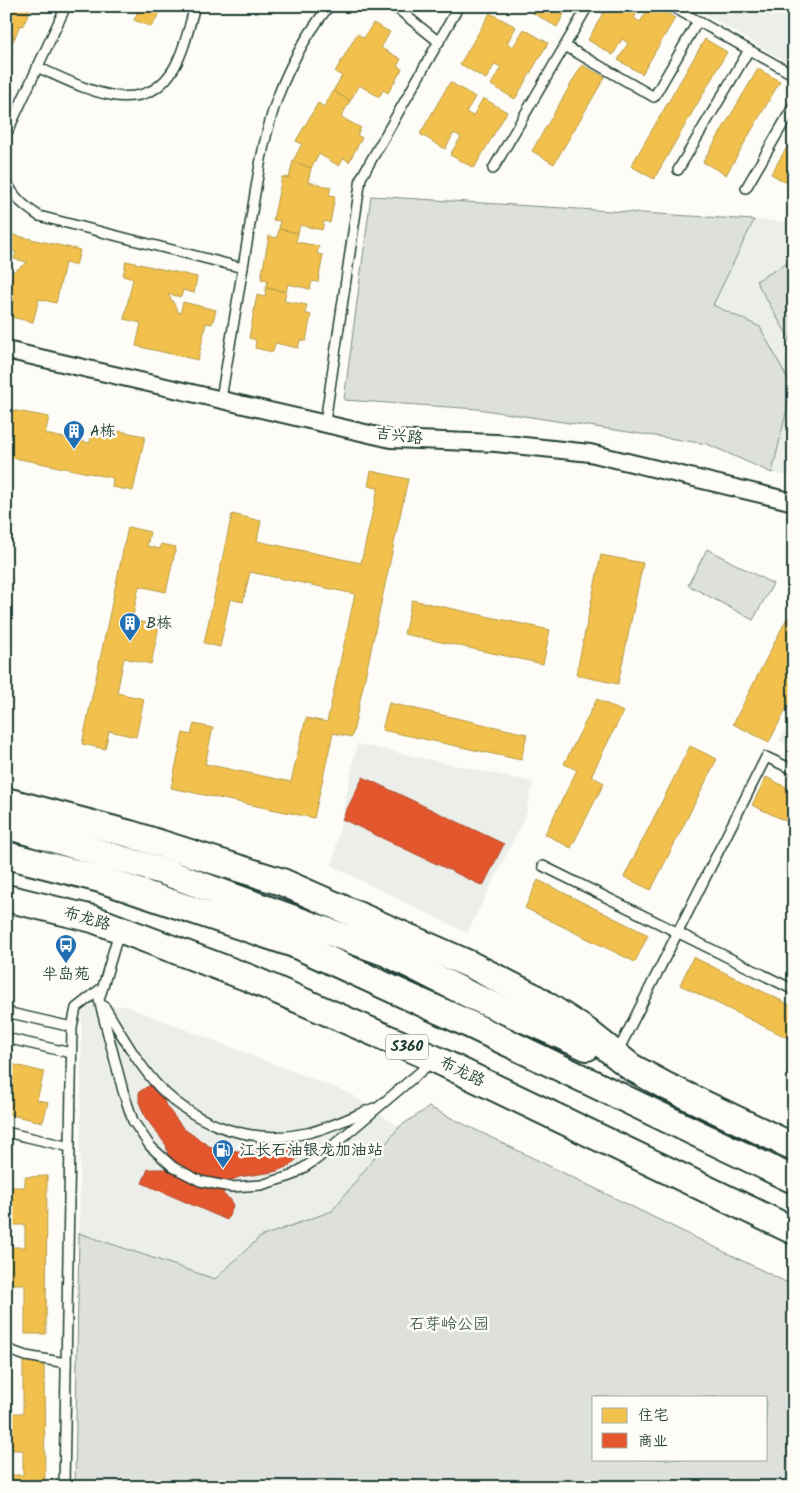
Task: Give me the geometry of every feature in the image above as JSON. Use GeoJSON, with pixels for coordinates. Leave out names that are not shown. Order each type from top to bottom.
{"type":"FeatureCollection","features":[{"type":"Feature","properties":{"kind":"main road"},"geometry":{"type":"LineString","coordinates":[[6,800],[130,834],[282,882],[471,966],[532,996],[586,1031],[623,1061],[664,1086],[794,1147]]}},
{"type":"Feature","properties":{"kind":"main road"},"geometry":{"type":"LineString","coordinates":[[6,825],[174,875],[387,953],[472,996],[623,1061]]}},
{"type":"Feature","properties":{"kind":"main road"},"geometry":{"type":"LineString","coordinates":[[6,855],[100,880],[294,944],[473,1026],[794,1180]]}},
{"type":"Feature","properties":{"kind":"main road","name":"布龙路"},"geometry":{"type":"LineString","coordinates":[[6,898],[93,919],[249,978],[435,1059],[794,1231]]}},
{"type":"Feature","properties":{"kind":"main road"},"geometry":{"type":"LineString","coordinates":[[6,915],[93,919]]}},
{"type":"Feature","properties":{"kind":"main road"},"geometry":{"type":"LineString","coordinates":[[294,944],[387,953],[473,1026]]}},
{"type":"Feature","properties":{"kind":"street","name":"吉兴路"},"geometry":{"type":"LineString","coordinates":[[6,350],[325,422],[391,439],[496,443],[590,453],[794,502]]}},
{"type":"Feature","properties":{"kind":"lane"},"geometry":{"type":"LineString","coordinates":[[6,135],[10,114],[37,67],[66,6]]}},
{"type":"Feature","properties":{"kind":"lane"},"geometry":{"type":"LineString","coordinates":[[37,67],[98,93],[119,98],[140,95],[159,85],[174,69],[195,6]]}},
{"type":"Feature","properties":{"kind":"lane"},"geometry":{"type":"LineString","coordinates":[[221,399],[266,132],[274,104],[298,50],[329,6]]}},
{"type":"Feature","properties":{"kind":"lane"},"geometry":{"type":"LineString","coordinates":[[394,6],[439,42]]}},
{"type":"Feature","properties":{"kind":"lane"},"geometry":{"type":"LineString","coordinates":[[325,422],[361,178],[459,6]]}},
{"type":"Feature","properties":{"kind":"lane"},"geometry":{"type":"LineString","coordinates":[[493,169],[588,6]]}},
{"type":"Feature","properties":{"kind":"lane"},"geometry":{"type":"LineString","coordinates":[[672,6],[794,75]]}},
{"type":"Feature","properties":{"kind":"lane"},"geometry":{"type":"LineString","coordinates":[[565,46],[654,97],[698,21]]}},
{"type":"Feature","properties":{"kind":"lane"},"geometry":{"type":"LineString","coordinates":[[678,170],[749,50]]}},
{"type":"Feature","properties":{"kind":"lane"},"geometry":{"type":"LineString","coordinates":[[746,188],[794,105]]}},
{"type":"Feature","properties":{"kind":"lane"},"geometry":{"type":"LineString","coordinates":[[6,180],[10,191],[23,205],[39,216],[243,268]]}},
{"type":"Feature","properties":{"kind":"lane"},"geometry":{"type":"LineString","coordinates":[[623,1061],[678,933],[766,757],[794,770]]}},
{"type":"Feature","properties":{"kind":"lane"},"geometry":{"type":"LineString","coordinates":[[543,866],[794,990]]}},
{"type":"Feature","properties":{"kind":"lane"},"geometry":{"type":"LineString","coordinates":[[120,929],[99,1000],[133,1121],[150,1146],[173,1167],[200,1180],[231,1187],[254,1186],[291,1176],[317,1159],[435,1059]]}},
{"type":"Feature","properties":{"kind":"lane"},"geometry":{"type":"LineString","coordinates":[[64,1487],[72,1027],[76,1008],[103,987]]}},
{"type":"Feature","properties":{"kind":"lane"},"geometry":{"type":"LineString","coordinates":[[99,1000],[159,1087],[183,1108],[212,1124],[242,1134],[283,1136],[307,1133],[381,1105]]}},
{"type":"Feature","properties":{"kind":"lane"},"geometry":{"type":"LineString","coordinates":[[6,1012],[72,1027]]}},
{"type":"Feature","properties":{"kind":"lane"},"geometry":{"type":"LineString","coordinates":[[6,1038],[71,1053]]}},
{"type":"Feature","properties":{"kind":"lane"},"geometry":{"type":"LineString","coordinates":[[6,1132],[70,1147]]}},
{"type":"Feature","properties":{"kind":"lane"},"geometry":{"type":"LineString","coordinates":[[6,1349],[26,1356],[66,1363]]}},
{"type":"Feature","properties":{"kind":"shaded area"},"geometry":{"type":"Polygon","coordinates":[[[692,6],[794,6],[794,66],[772,54],[692,6]]]}},
{"type":"Feature","properties":{"kind":"shaded area"},"geometry":{"type":"Polygon","coordinates":[[[754,220],[794,222],[794,477],[772,473],[792,387],[713,305],[754,220]]]}},
{"type":"Feature","properties":{"kind":"shaded area"},"geometry":{"type":"Polygon","coordinates":[[[794,712],[794,748],[779,741],[794,712]]]}},
{"type":"Feature","properties":{"kind":"shaded area"},"geometry":{"type":"Polygon","coordinates":[[[357,744],[533,782],[525,817],[467,933],[332,866],[357,744]]]}},
{"type":"Feature","properties":{"kind":"shaded area","name":"江长石油银龙加油站"},"geometry":{"type":"Polygon","coordinates":[[[82,1006],[125,1006],[351,1094],[399,1127],[332,1211],[260,1237],[215,1279],[79,1233],[82,1006]]]}},
{"type":"Feature","properties":{"kind":"green space"},"geometry":{"type":"Polygon","coordinates":[[[371,196],[754,220],[713,305],[760,327],[792,387],[772,473],[707,444],[478,409],[344,400],[371,196]]]}},
{"type":"Feature","properties":{"kind":"green space"},"geometry":{"type":"Polygon","coordinates":[[[786,264],[794,277],[793,345],[756,281],[786,264]]]}},
{"type":"Feature","properties":{"kind":"green space"},"geometry":{"type":"Polygon","coordinates":[[[707,549],[773,584],[753,620],[688,585],[707,549]]]}},
{"type":"Feature","properties":{"kind":"green space","name":"石芽岭公园"},"geometry":{"type":"Polygon","coordinates":[[[429,1107],[794,1286],[794,1487],[75,1487],[79,1233],[215,1279],[260,1237],[332,1211],[399,1127],[429,1107]]]}},
{"type":"Feature","properties":{"kind":"building: 住宅"},"geometry":{"type":"Polygon","coordinates":[[[6,6],[32,6],[23,26],[20,25],[15,37],[6,33],[6,6]]]}},
{"type":"Feature","properties":{"kind":"building: 住宅"},"geometry":{"type":"Polygon","coordinates":[[[133,6],[164,6],[151,27],[134,20],[139,9],[133,6]]]}},
{"type":"Feature","properties":{"kind":"building: 住宅"},"geometry":{"type":"Polygon","coordinates":[[[536,6],[568,6],[557,27],[533,13],[536,6]]]}},
{"type":"Feature","properties":{"kind":"building: 住宅"},"geometry":{"type":"Polygon","coordinates":[[[607,6],[641,6],[634,18],[640,22],[650,6],[655,6],[675,18],[642,74],[618,60],[628,43],[622,39],[613,55],[588,40],[607,6]]]}},
{"type":"Feature","properties":{"kind":"building: 住宅"},"geometry":{"type":"Polygon","coordinates":[[[490,13],[516,27],[507,43],[513,47],[524,29],[548,43],[515,99],[491,85],[501,67],[495,64],[486,79],[460,64],[490,13]]]}},
{"type":"Feature","properties":{"kind":"building: 住宅"},"geometry":{"type":"Polygon","coordinates":[[[373,23],[390,32],[381,48],[401,59],[397,66],[402,69],[388,93],[383,90],[379,97],[359,85],[350,101],[333,91],[342,76],[335,72],[357,34],[364,38],[373,23]]]}},
{"type":"Feature","properties":{"kind":"building: 住宅"},"geometry":{"type":"Polygon","coordinates":[[[6,33],[15,37],[10,48],[13,49],[6,64],[6,33]]]}},
{"type":"Feature","properties":{"kind":"building: 住宅"},"geometry":{"type":"Polygon","coordinates":[[[705,39],[727,52],[654,179],[631,166],[705,39]]]}},
{"type":"Feature","properties":{"kind":"building: 住宅"},"geometry":{"type":"Polygon","coordinates":[[[582,65],[605,77],[554,164],[532,151],[582,65]]]}},
{"type":"Feature","properties":{"kind":"building: 住宅"},"geometry":{"type":"Polygon","coordinates":[[[758,69],[780,81],[726,175],[703,162],[758,69]]]}},
{"type":"Feature","properties":{"kind":"building: 住宅"},"geometry":{"type":"Polygon","coordinates":[[[450,82],[475,97],[466,112],[473,116],[483,98],[507,112],[474,168],[450,155],[461,137],[454,133],[445,149],[420,134],[450,82]]]}},
{"type":"Feature","properties":{"kind":"building: 住宅"},"geometry":{"type":"Polygon","coordinates":[[[333,91],[350,101],[341,117],[361,128],[357,135],[362,138],[349,162],[344,158],[339,166],[319,154],[311,168],[293,161],[302,144],[296,141],[318,103],[324,107],[333,91]]]}},
{"type":"Feature","properties":{"kind":"building: 住宅"},"geometry":{"type":"Polygon","coordinates":[[[794,135],[794,187],[771,174],[794,135]]]}},
{"type":"Feature","properties":{"kind":"building: 住宅"},"geometry":{"type":"Polygon","coordinates":[[[293,161],[311,168],[308,182],[331,187],[329,195],[335,196],[330,223],[324,221],[322,230],[300,225],[298,233],[279,229],[280,221],[273,220],[282,177],[289,178],[293,161]]]}},
{"type":"Feature","properties":{"kind":"building: 住宅"},"geometry":{"type":"Polygon","coordinates":[[[279,229],[298,233],[296,242],[319,246],[317,254],[323,255],[318,282],[312,281],[310,289],[288,284],[286,292],[266,288],[268,280],[261,279],[269,236],[277,238],[279,229]]]}},
{"type":"Feature","properties":{"kind":"building: 住宅"},"geometry":{"type":"Polygon","coordinates":[[[9,234],[80,250],[76,266],[65,263],[56,303],[39,299],[33,322],[6,316],[6,262],[11,263],[8,275],[28,262],[14,259],[16,252],[6,250],[9,234]]]}},
{"type":"Feature","properties":{"kind":"building: 住宅"},"geometry":{"type":"Polygon","coordinates":[[[126,261],[197,277],[194,293],[183,290],[181,297],[168,294],[180,314],[183,302],[216,310],[212,324],[206,323],[198,360],[136,346],[141,323],[124,319],[133,279],[123,276],[126,261]]]}},
{"type":"Feature","properties":{"kind":"building: 住宅"},"geometry":{"type":"Polygon","coordinates":[[[266,288],[286,292],[284,301],[307,305],[305,313],[311,315],[306,341],[300,340],[298,348],[275,343],[273,352],[255,348],[256,340],[249,338],[257,295],[265,297],[266,288]]]}},
{"type":"Feature","properties":{"kind":"building: 住宅","name":"A栋"},"geometry":{"type":"Polygon","coordinates":[[[6,409],[49,417],[45,434],[90,443],[93,426],[145,436],[133,491],[112,487],[113,478],[10,457],[8,466],[6,465],[6,409]]]}},
{"type":"Feature","properties":{"kind":"building: 住宅"},"geometry":{"type":"Polygon","coordinates":[[[371,471],[408,479],[352,737],[333,733],[314,818],[171,788],[183,733],[191,735],[194,724],[213,728],[205,764],[291,782],[306,718],[327,722],[355,594],[250,572],[243,602],[230,599],[220,647],[204,643],[232,514],[261,521],[257,541],[361,563],[378,488],[368,486],[371,471]]]}},
{"type":"Feature","properties":{"kind":"building: 住宅","name":"B栋"},"geometry":{"type":"Polygon","coordinates":[[[128,527],[150,532],[147,546],[160,549],[161,544],[176,547],[166,592],[139,586],[132,620],[159,626],[151,664],[124,658],[117,693],[144,699],[136,737],[109,731],[105,749],[82,744],[128,527]]]}},
{"type":"Feature","properties":{"kind":"building: 住宅"},"geometry":{"type":"Polygon","coordinates":[[[601,555],[643,563],[618,684],[576,675],[601,555]]]}},
{"type":"Feature","properties":{"kind":"building: 住宅"},"geometry":{"type":"Polygon","coordinates":[[[412,600],[550,630],[543,664],[404,634],[412,600]]]}},
{"type":"Feature","properties":{"kind":"building: 住宅"},"geometry":{"type":"Polygon","coordinates":[[[787,618],[794,621],[794,694],[769,742],[733,724],[787,618]]]}},
{"type":"Feature","properties":{"kind":"building: 住宅"},"geometry":{"type":"Polygon","coordinates":[[[597,699],[623,712],[591,776],[604,783],[571,848],[545,834],[577,770],[564,764],[597,699]]]}},
{"type":"Feature","properties":{"kind":"building: 住宅"},"geometry":{"type":"Polygon","coordinates":[[[389,703],[527,734],[521,760],[382,730],[389,703]]]}},
{"type":"Feature","properties":{"kind":"building: 住宅"},"geometry":{"type":"Polygon","coordinates":[[[690,746],[717,759],[651,890],[624,877],[690,746]]]}},
{"type":"Feature","properties":{"kind":"building: 住宅"},"geometry":{"type":"Polygon","coordinates":[[[766,777],[794,791],[794,825],[752,805],[766,777]]]}},
{"type":"Feature","properties":{"kind":"building: 住宅"},"geometry":{"type":"Polygon","coordinates":[[[538,880],[648,935],[635,962],[525,908],[538,880]]]}},
{"type":"Feature","properties":{"kind":"building: 住宅"},"geometry":{"type":"Polygon","coordinates":[[[693,957],[794,1007],[794,1041],[680,985],[693,957]]]}},
{"type":"Feature","properties":{"kind":"building: 住宅"},"geometry":{"type":"Polygon","coordinates":[[[7,1063],[44,1072],[37,1100],[48,1102],[43,1122],[6,1114],[7,1063]]]}},
{"type":"Feature","properties":{"kind":"building: 住宅"},"geometry":{"type":"Polygon","coordinates":[[[47,1176],[46,1334],[25,1334],[25,1284],[6,1284],[6,1247],[25,1247],[25,1225],[6,1225],[6,1187],[25,1187],[25,1177],[47,1176]]]}},
{"type":"Feature","properties":{"kind":"building: 住宅"},"geometry":{"type":"Polygon","coordinates":[[[23,1362],[44,1362],[45,1487],[6,1487],[6,1475],[23,1475],[23,1450],[6,1450],[6,1413],[23,1413],[23,1362]]]}},
{"type":"Feature","properties":{"kind":"building: 商业"},"geometry":{"type":"Polygon","coordinates":[[[363,777],[504,844],[483,886],[342,819],[363,777]]]}},
{"type":"Feature","properties":{"kind":"building: 商业"},"geometry":{"type":"Polygon","coordinates":[[[148,1086],[153,1086],[161,1092],[166,1106],[184,1129],[209,1146],[223,1150],[253,1152],[286,1144],[295,1149],[297,1159],[289,1166],[274,1172],[239,1177],[230,1181],[223,1194],[231,1200],[233,1206],[227,1220],[142,1183],[148,1169],[165,1169],[169,1160],[166,1145],[145,1117],[139,1102],[139,1092],[148,1086]]]}},
{"type":"Feature","properties":{"kind":"place","name":"A栋"},"geometry":{"type":"Point","coordinates":[74,450]}},
{"type":"Feature","properties":{"kind":"place","name":"B栋"},"geometry":{"type":"Point","coordinates":[130,642]}},
{"type":"Feature","properties":{"kind":"place","name":"半岛苑"},"geometry":{"type":"Point","coordinates":[66,964]}},
{"type":"Feature","properties":{"kind":"place","name":"江长石油银龙加油站"},"geometry":{"type":"Point","coordinates":[223,1169]}}]}
